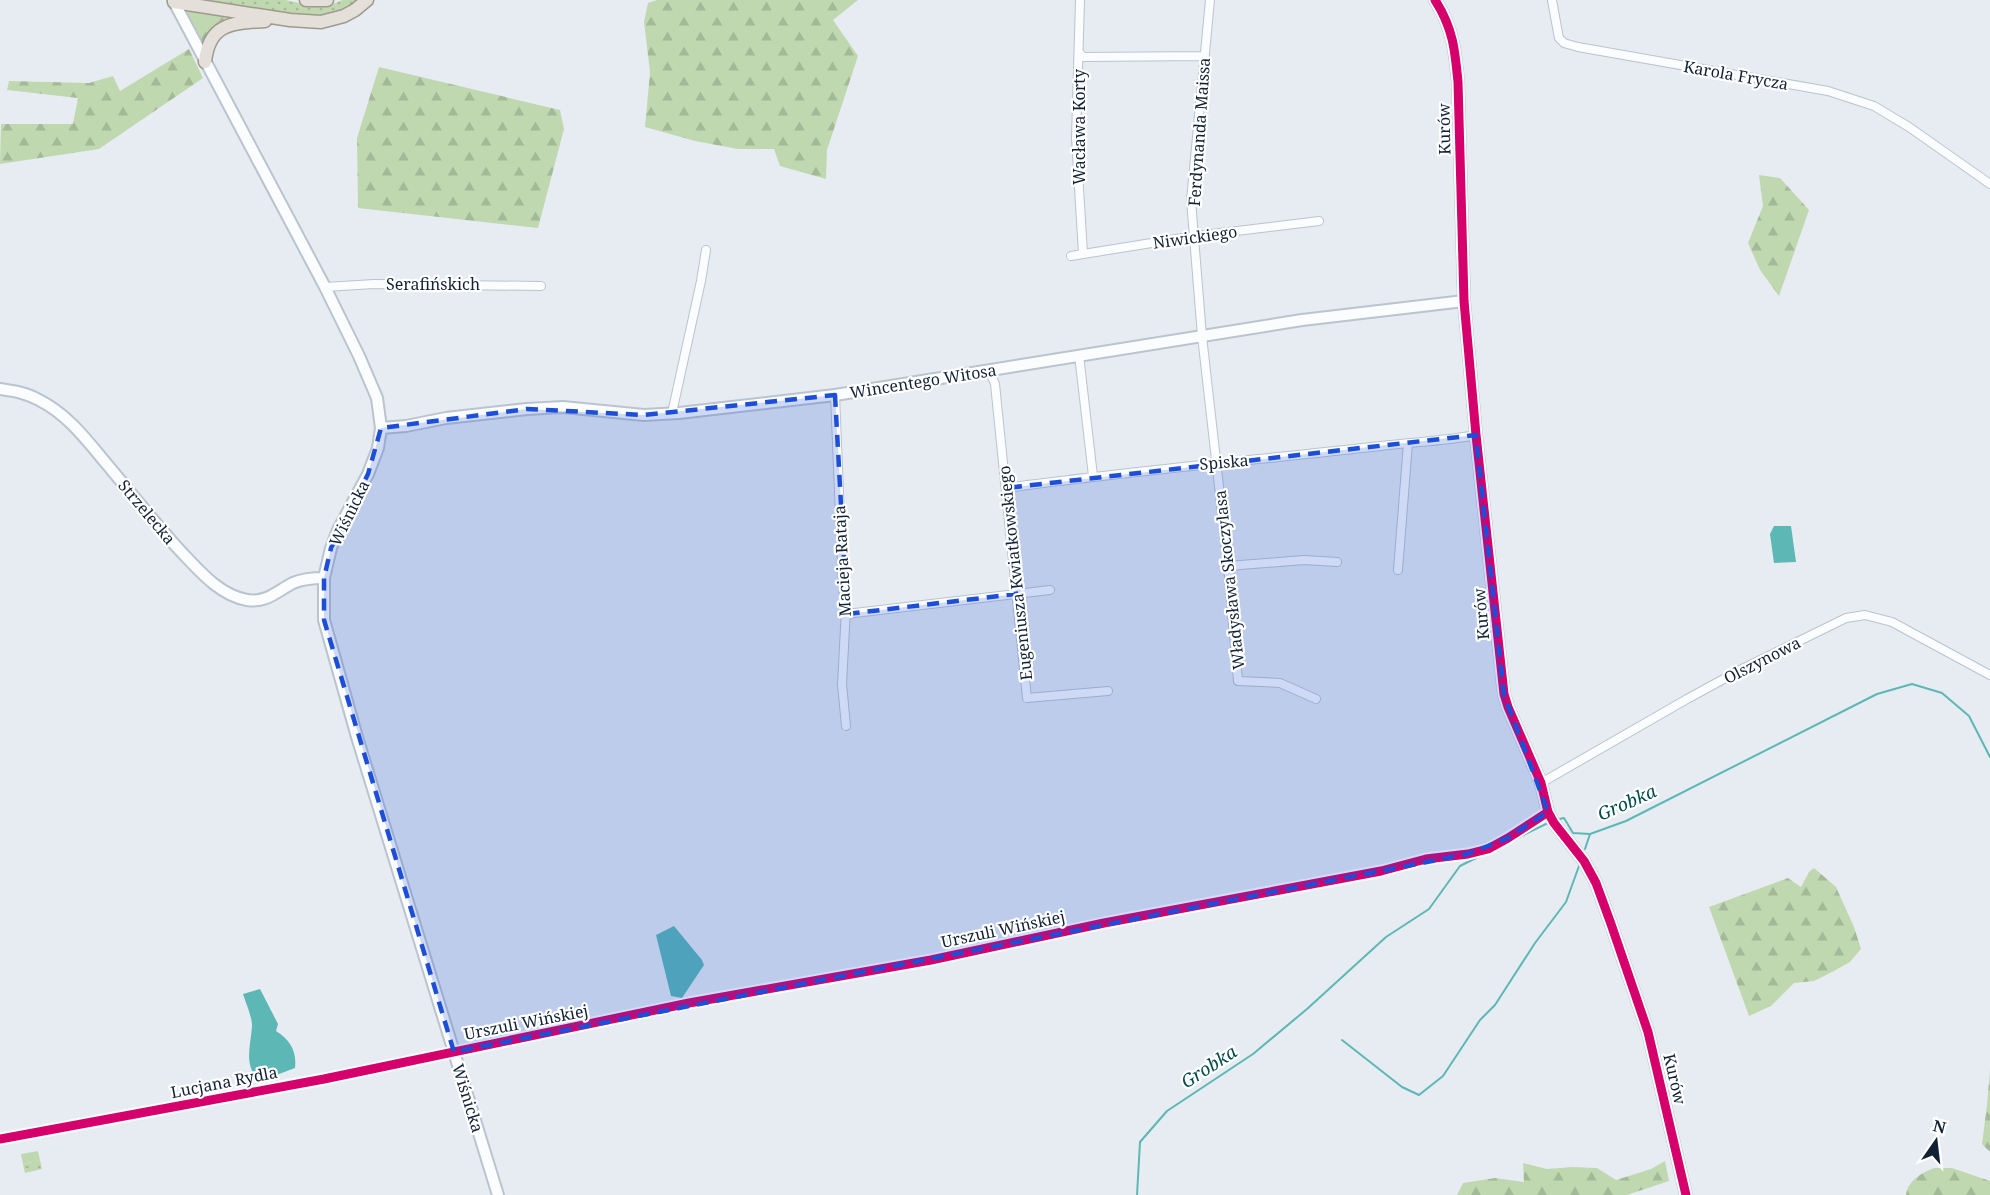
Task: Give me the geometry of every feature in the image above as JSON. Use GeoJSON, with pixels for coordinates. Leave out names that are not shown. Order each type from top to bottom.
{"type":"FeatureCollection","features":[{"type":"Feature","properties":{"kind":"main road"},"geometry":{"type":"LineString","coordinates":[[306,0],[327,0]]}},
{"type":"Feature","properties":{"kind":"main road"},"geometry":{"type":"LineString","coordinates":[[174,1],[311,22],[332,21],[355,10],[367,0]]}},
{"type":"Feature","properties":{"kind":"main road"},"geometry":{"type":"LineString","coordinates":[[205,62],[210,41],[221,28],[230,24],[291,20]]}},
{"type":"Feature","properties":{"kind":"street","name":"Wacława Korty"},"geometry":{"type":"LineString","coordinates":[[1080,0],[1076,138],[1083,254]]}},
{"type":"Feature","properties":{"kind":"street","name":"Ferdynanda Maissa"},"geometry":{"type":"LineString","coordinates":[[1202,336],[1191,200],[1210,0]]}},
{"type":"Feature","properties":{"kind":"street","name":"Kurów"},"geometry":{"type":"LineString","coordinates":[[1435,0],[1450,29],[1455,48],[1464,301],[1504,694],[1541,783],[1551,817],[1584,861],[1596,883],[1635,988],[1648,1032],[1686,1195]]}},
{"type":"Feature","properties":{"kind":"street","name":"Karola Frycza"},"geometry":{"type":"LineString","coordinates":[[1552,0],[1559,38],[1564,43],[1828,91],[1850,97],[1892,116],[1990,184]]}},
{"type":"Feature","properties":{"kind":"street","name":"Wiśnicka"},"geometry":{"type":"LineString","coordinates":[[174,1],[325,287],[377,398],[381,428],[378,448],[368,474],[331,548],[324,578],[324,620],[359,747],[498,1195]]}},
{"type":"Feature","properties":{"kind":"street"},"geometry":{"type":"LineString","coordinates":[[1079,52],[1083,57],[1204,56]]}},
{"type":"Feature","properties":{"kind":"street","name":"Niwickiego"},"geometry":{"type":"LineString","coordinates":[[1071,256],[1195,236],[1319,221]]}},
{"type":"Feature","properties":{"kind":"street"},"geometry":{"type":"LineString","coordinates":[[672,413],[706,250]]}},
{"type":"Feature","properties":{"kind":"street","name":"Serafińskich"},"geometry":{"type":"LineString","coordinates":[[325,287],[374,284],[541,286]]}},
{"type":"Feature","properties":{"kind":"street","name":"Wincentego Witosa"},"geometry":{"type":"LineString","coordinates":[[381,428],[527,409],[563,407],[644,415],[835,395],[1302,320],[1464,301]]}},
{"type":"Feature","properties":{"kind":"street","name":"Władysława Skoczylasa"},"geometry":{"type":"LineString","coordinates":[[1202,336],[1228,566],[1238,681],[1287,684],[1316,699]]}},
{"type":"Feature","properties":{"kind":"street"},"geometry":{"type":"LineString","coordinates":[[1079,355],[1093,476]]}},
{"type":"Feature","properties":{"kind":"street","name":"Eugeniusza Kwiatkowskiego"},"geometry":{"type":"LineString","coordinates":[[989,370],[995,384],[1027,698],[1108,691]]}},
{"type":"Feature","properties":{"kind":"street","name":"Strzelecka"},"geometry":{"type":"LineString","coordinates":[[0,388],[39,400],[55,409],[70,422],[181,552],[218,587],[238,598],[260,600],[272,597],[292,583],[324,578]]}},
{"type":"Feature","properties":{"kind":"street","name":"Macieja Rataja"},"geometry":{"type":"LineString","coordinates":[[835,395],[846,614],[842,684],[846,726]]}},
{"type":"Feature","properties":{"kind":"street","name":"Spiska"},"geometry":{"type":"LineString","coordinates":[[1006,488],[1093,476],[1442,441],[1476,435]]}},
{"type":"Feature","properties":{"kind":"street"},"geometry":{"type":"LineString","coordinates":[[1398,570],[1408,443]]}},
{"type":"Feature","properties":{"kind":"street"},"geometry":{"type":"LineString","coordinates":[[1228,566],[1304,560],[1337,562]]}},
{"type":"Feature","properties":{"kind":"street"},"geometry":{"type":"LineString","coordinates":[[846,614],[1050,590]]}},
{"type":"Feature","properties":{"kind":"street","name":"Olszynowa"},"geometry":{"type":"LineString","coordinates":[[1541,783],[1744,668],[1846,618],[1865,615],[1892,622],[1990,675]]}},
{"type":"Feature","properties":{"kind":"street","name":"Urszuli Wińskiej"},"geometry":{"type":"LineString","coordinates":[[454,1052],[688,1003],[931,960],[1104,923],[1381,871],[1426,859],[1468,854],[1488,849],[1551,817]]}},
{"type":"Feature","properties":{"kind":"street","name":"Lucjana Rydla"},"geometry":{"type":"LineString","coordinates":[[0,1139],[454,1052]]}},
{"type":"Feature","properties":{"kind":"highlighted area"},"geometry":{"type":"Polygon","coordinates":[[[835,395],[847,614],[1016,594],[1006,488],[1476,435],[1504,694],[1548,812],[1508,838],[1468,854],[454,1052],[324,620],[324,578],[331,548],[368,474],[381,428],[527,409],[644,415],[835,395]]]}},
{"type":"Feature","properties":{"kind":"green space"},"geometry":{"type":"Polygon","coordinates":[[[182,0],[285,0],[318,7],[329,6],[342,0],[360,0],[343,12],[314,18],[182,0]]]}},
{"type":"Feature","properties":{"kind":"green space"},"geometry":{"type":"Polygon","coordinates":[[[657,0],[858,0],[833,20],[858,56],[827,150],[826,179],[780,166],[774,149],[738,149],[695,141],[645,127],[650,72],[644,22],[648,3],[657,0]]]}},
{"type":"Feature","properties":{"kind":"green space"},"geometry":{"type":"Polygon","coordinates":[[[190,10],[259,19],[238,19],[203,47],[186,14],[190,10]]]}},
{"type":"Feature","properties":{"kind":"green space"},"geometry":{"type":"Polygon","coordinates":[[[189,49],[203,78],[99,149],[0,164],[1,124],[73,124],[78,98],[7,90],[9,81],[89,83],[113,76],[120,91],[189,49]]]}},
{"type":"Feature","properties":{"kind":"green space"},"geometry":{"type":"Polygon","coordinates":[[[379,67],[560,110],[564,129],[538,228],[358,208],[357,138],[379,67]]]}},
{"type":"Feature","properties":{"kind":"green space"},"geometry":{"type":"Polygon","coordinates":[[[1759,175],[1780,178],[1809,210],[1779,296],[1760,270],[1748,243],[1763,206],[1759,175]]]}},
{"type":"Feature","properties":{"kind":"green space"},"geometry":{"type":"Polygon","coordinates":[[[1814,868],[1836,887],[1861,949],[1850,962],[1814,981],[1794,983],[1771,1006],[1749,1016],[1709,907],[1788,878],[1801,887],[1809,872],[1814,868]]]}},
{"type":"Feature","properties":{"kind":"green space"},"geometry":{"type":"Polygon","coordinates":[[[1990,1070],[1990,1152],[1982,1144],[1990,1070]]]}},
{"type":"Feature","properties":{"kind":"green space"},"geometry":{"type":"Polygon","coordinates":[[[38,1151],[40,1160],[23,1164],[21,1154],[38,1151]]]}},
{"type":"Feature","properties":{"kind":"green space"},"geometry":{"type":"Polygon","coordinates":[[[40,1160],[42,1169],[25,1173],[23,1164],[40,1160]]]}},
{"type":"Feature","properties":{"kind":"green space"},"geometry":{"type":"Polygon","coordinates":[[[1665,1161],[1669,1181],[1627,1195],[1457,1195],[1463,1183],[1495,1178],[1524,1182],[1523,1163],[1547,1169],[1597,1168],[1616,1180],[1651,1169],[1665,1161]]]}},
{"type":"Feature","properties":{"kind":"green space"},"geometry":{"type":"Polygon","coordinates":[[[1934,1168],[1952,1168],[1990,1181],[1990,1195],[1906,1195],[1913,1181],[1934,1168]]]}},
{"type":"Feature","properties":{"kind":"water"},"geometry":{"type":"Polygon","coordinates":[[[1774,526],[1791,526],[1796,562],[1774,563],[1770,534],[1774,526]]]}},
{"type":"Feature","properties":{"kind":"water"},"geometry":{"type":"Polygon","coordinates":[[[674,926],[704,965],[682,998],[671,996],[656,935],[674,926]]]}},
{"type":"Feature","properties":{"kind":"water"},"geometry":{"type":"Polygon","coordinates":[[[260,989],[278,1024],[276,1031],[289,1042],[295,1056],[295,1068],[271,1077],[256,1077],[249,1059],[252,1022],[243,994],[260,989]]]}},
{"type":"Feature","properties":{"kind":"waterway","name":"Grobka"},"geometry":{"type":"LineString","coordinates":[[1555,820],[1564,818],[1573,833],[1590,834],[1626,821],[1877,694],[1912,684],[1942,693],[1969,716],[1990,757]]}},
{"type":"Feature","properties":{"kind":"waterway","name":"Grobka"},"geometry":{"type":"LineString","coordinates":[[1499,847],[1550,822]]}},
{"type":"Feature","properties":{"kind":"waterway"},"geometry":{"type":"LineString","coordinates":[[1585,849],[1590,834]]}},
{"type":"Feature","properties":{"kind":"waterway","name":"Grobka"},"geometry":{"type":"LineString","coordinates":[[1137,1195],[1140,1142],[1167,1111],[1253,1054],[1307,1009],[1386,937],[1429,909],[1460,866],[1488,852]]}},
{"type":"Feature","properties":{"kind":"waterway"},"geometry":{"type":"LineString","coordinates":[[1342,1040],[1402,1087],[1419,1095],[1443,1076],[1480,1020],[1495,1005],[1535,943],[1566,902],[1579,866]]}},
{"type":"Feature","properties":{"kind":"cycle path"},"geometry":{"type":"LineString","coordinates":[[1435,0],[1446,20],[1457,70],[1464,301],[1504,694],[1541,783],[1548,812],[1584,861],[1596,883],[1611,924],[1648,1032],[1686,1195]]}},
{"type":"Feature","properties":{"kind":"cycle path"},"geometry":{"type":"LineString","coordinates":[[0,1139],[324,1079],[689,1003],[931,960],[1104,923],[1381,871],[1426,859],[1468,854],[1488,849],[1548,812]]}}]}
